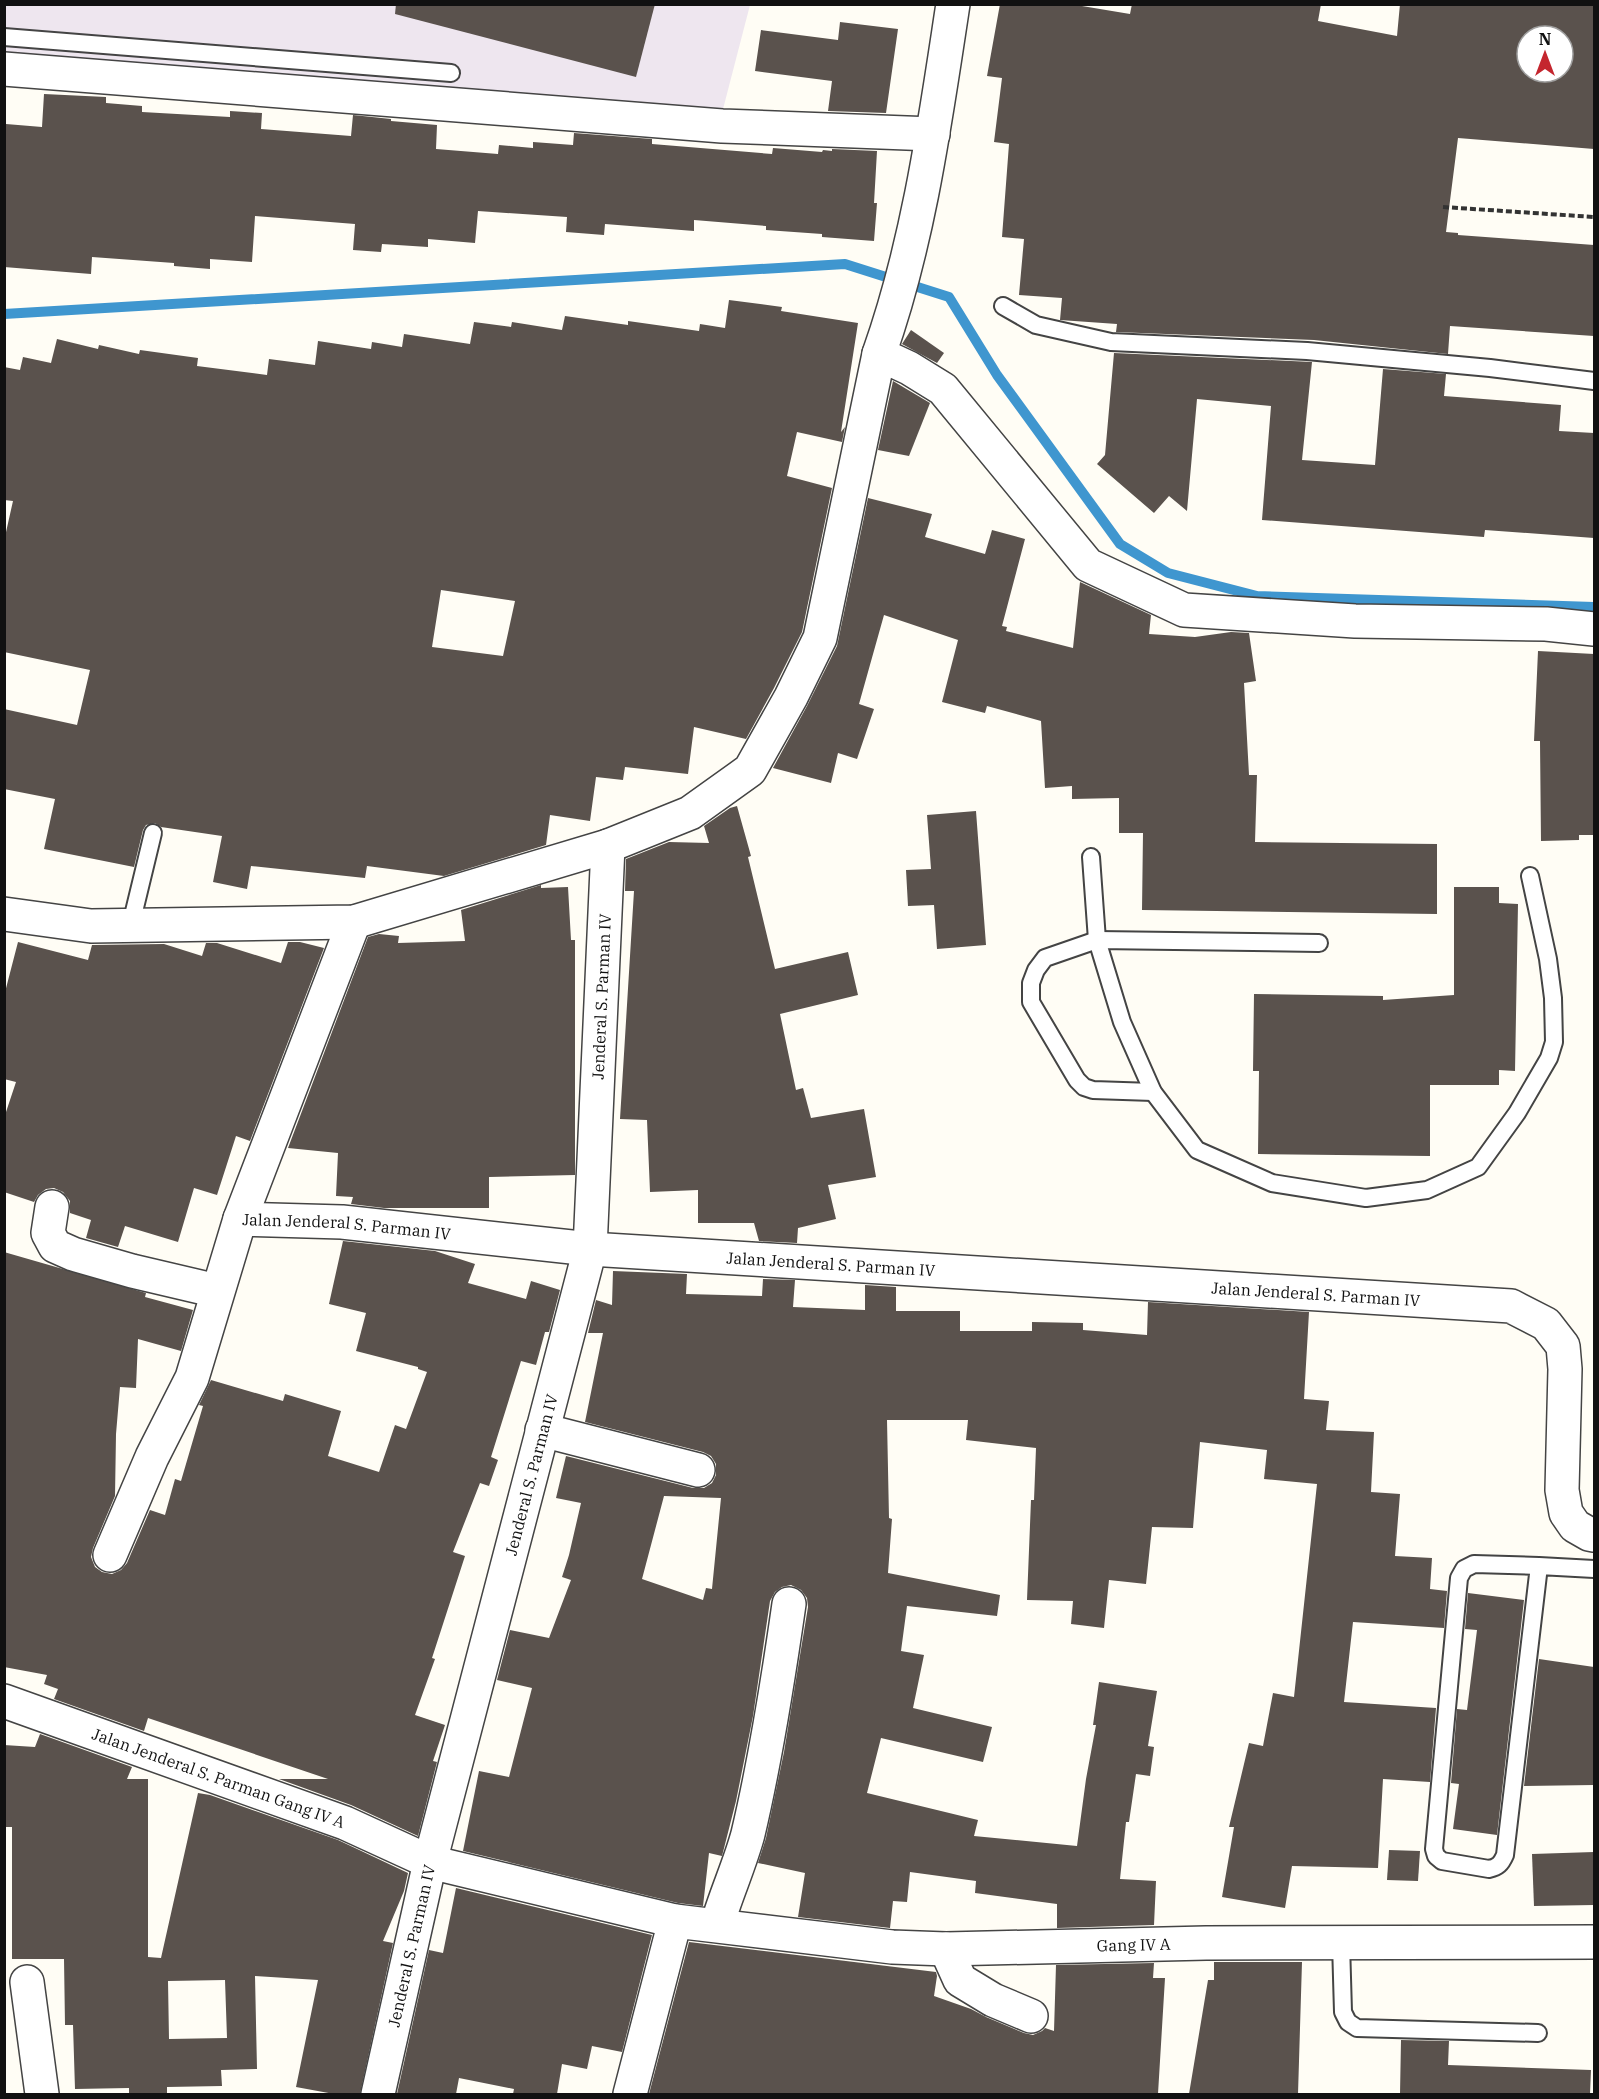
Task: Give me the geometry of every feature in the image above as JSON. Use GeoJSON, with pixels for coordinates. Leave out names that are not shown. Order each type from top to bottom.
{"type":"FeatureCollection","features":[{"type":"Feature","properties":{"kind":"street"},"geometry":{"type":"LineString","coordinates":[[4,914],[91,926],[354,922],[608,846],[690,813],[750,770],[820,638],[879,354],[893,315],[912,241],[933,134],[954,4]]}},
{"type":"Feature","properties":{"kind":"street"},"geometry":{"type":"LineString","coordinates":[[4,69],[722,126],[933,134]]}},
{"type":"Feature","properties":{"kind":"street"},"geometry":{"type":"LineString","coordinates":[[879,354],[909,368],[943,389],[1088,565],[1184,610],[1355,621],[1546,624],[1594,629]]}},
{"type":"Feature","properties":{"kind":"street","name":"Jenderal S. Parman IV"},"geometry":{"type":"LineString","coordinates":[[378,2094],[430,1862],[590,1249],[608,846]]}},
{"type":"Feature","properties":{"kind":"street"},"geometry":{"type":"LineString","coordinates":[[240,1219],[354,922]]}},
{"type":"Feature","properties":{"kind":"street"},"geometry":{"type":"LineString","coordinates":[[52,1207],[48,1233],[55,1246],[73,1254],[132,1271],[217,1291]]}},
{"type":"Feature","properties":{"kind":"street","name":"Jalan Jenderal S. Parman IV"},"geometry":{"type":"LineString","coordinates":[[110,1555],[152,1457],[192,1378],[240,1219],[342,1222],[590,1249],[1511,1306],[1546,1324],[1563,1346],[1565,1369],[1562,1490],[1566,1513],[1575,1526],[1594,1535]]}},
{"type":"Feature","properties":{"kind":"street"},"geometry":{"type":"LineString","coordinates":[[542,1430],[698,1470]]}},
{"type":"Feature","properties":{"kind":"street"},"geometry":{"type":"LineString","coordinates":[[717,1925],[747,1836],[776,1702],[789,1604]]}},
{"type":"Feature","properties":{"kind":"street","name":"Jalan Jenderal S. Parman Gang IV A"},"geometry":{"type":"LineString","coordinates":[[4,1701],[345,1823],[430,1862],[675,1921]]}},
{"type":"Feature","properties":{"kind":"street"},"geometry":{"type":"LineString","coordinates":[[630,2094],[675,1921]]}},
{"type":"Feature","properties":{"kind":"street","name":"Gang IV A"},"geometry":{"type":"LineString","coordinates":[[675,1921],[892,1947],[946,1949],[1206,1943],[1594,1942]]}},
{"type":"Feature","properties":{"kind":"street"},"geometry":{"type":"LineString","coordinates":[[946,1949],[960,1980],[993,2000],[1031,2016]]}},
{"type":"Feature","properties":{"kind":"street"},"geometry":{"type":"LineString","coordinates":[[27,1982],[42,2094]]}},
{"type":"Feature","properties":{"kind":"lane"},"geometry":{"type":"LineString","coordinates":[[4,37],[451,73]]}},
{"type":"Feature","properties":{"kind":"lane"},"geometry":{"type":"LineString","coordinates":[[1003,306],[1035,325],[1111,342],[1307,351],[1490,368],[1594,381]]}},
{"type":"Feature","properties":{"kind":"lane"},"geometry":{"type":"LineString","coordinates":[[131,924],[153,833]]}},
{"type":"Feature","properties":{"kind":"lane"},"geometry":{"type":"LineString","coordinates":[[1091,857],[1097,940],[1122,1022],[1153,1092],[1197,1150],[1272,1183],[1366,1198],[1427,1190],[1478,1167],[1517,1113],[1549,1058],[1554,1042],[1553,998],[1548,959],[1530,876]]}},
{"type":"Feature","properties":{"kind":"lane"},"geometry":{"type":"LineString","coordinates":[[1153,1092],[1093,1090],[1084,1087],[1077,1080],[1031,1002],[1031,983],[1035,970],[1045,958],[1097,940],[1318,943]]}},
{"type":"Feature","properties":{"kind":"lane"},"geometry":{"type":"LineString","coordinates":[[1539,1566],[1505,1855],[1497,1868],[1489,1869],[1442,1861],[1436,1856],[1434,1849],[1460,1578],[1464,1569],[1474,1564],[1539,1566],[1594,1569]]}},
{"type":"Feature","properties":{"kind":"lane"},"geometry":{"type":"LineString","coordinates":[[1341,1943],[1344,2012],[1348,2022],[1357,2028],[1538,2033]]}},
{"type":"Feature","properties":{"kind":"path"},"geometry":{"type":"LineString","coordinates":[[1443,207],[1594,218]]}},
{"type":"Feature","properties":{"kind":"shaded area"},"geometry":{"type":"Polygon","coordinates":[[[4,5],[750,5],[722,113],[5,56],[4,5]]]}},
{"type":"Feature","properties":{"kind":"building"},"geometry":{"type":"Polygon","coordinates":[[[396,4],[655,4],[636,77],[395,14],[396,4]]]}},
{"type":"Feature","properties":{"kind":"building"},"geometry":{"type":"Polygon","coordinates":[[[1000,4],[1070,4],[1130,14],[1132,4],[1321,4],[1318,21],[1397,36],[1400,4],[1594,4],[1594,149],[1458,138],[1446,232],[1458,233],[1458,235],[1594,245],[1594,336],[1450,326],[1448,354],[1314,340],[1116,332],[1117,324],[1060,320],[1062,298],[1019,295],[1024,239],[1002,237],[1009,144],[994,142],[1002,78],[987,76],[1000,4]]]}},
{"type":"Feature","properties":{"kind":"building"},"geometry":{"type":"Polygon","coordinates":[[[840,22],[898,29],[886,113],[828,111],[832,81],[755,71],[761,30],[838,40],[840,22]]]}},
{"type":"Feature","properties":{"kind":"building"},"geometry":{"type":"Polygon","coordinates":[[[44,94],[106,97],[106,103],[142,106],[142,112],[230,117],[230,111],[262,113],[261,129],[351,136],[353,115],[437,125],[436,149],[498,154],[499,145],[533,148],[533,142],[573,145],[574,133],[652,139],[652,144],[772,154],[773,148],[822,152],[823,150],[832,151],[832,149],[877,151],[874,241],[766,230],[766,226],[694,220],[694,231],[605,224],[604,235],[566,232],[567,217],[478,211],[475,243],[428,239],[428,247],[382,244],[381,252],[353,250],[355,224],[255,216],[252,262],[210,259],[210,269],[174,266],[174,263],[92,257],[91,274],[4,267],[6,124],[42,127],[44,94]]]}},
{"type":"Feature","properties":{"kind":"building"},"geometry":{"type":"Polygon","coordinates":[[[729,300],[782,307],[781,311],[858,323],[841,432],[845,427],[842,442],[797,432],[787,476],[832,488],[802,632],[746,739],[694,727],[688,774],[625,767],[623,780],[596,777],[590,821],[550,815],[546,845],[444,876],[367,866],[365,878],[251,866],[247,889],[213,882],[222,836],[161,827],[155,823],[146,825],[143,830],[134,867],[44,849],[55,799],[4,789],[4,709],[77,725],[90,670],[4,652],[4,541],[13,501],[4,500],[4,367],[20,370],[23,357],[51,363],[57,339],[98,349],[99,345],[139,354],[140,350],[198,358],[197,366],[267,375],[269,359],[315,365],[318,341],[371,349],[372,342],[402,347],[404,334],[470,344],[474,322],[511,327],[512,322],[562,330],[565,316],[628,325],[628,321],[699,331],[700,324],[725,328],[729,300]],[[441,590],[432,647],[503,656],[515,601],[441,590]]]}},
{"type":"Feature","properties":{"kind":"building"},"geometry":{"type":"Polygon","coordinates":[[[911,330],[944,353],[937,363],[902,344],[911,330]]]}},
{"type":"Feature","properties":{"kind":"building"},"geometry":{"type":"Polygon","coordinates":[[[1114,353],[1312,362],[1302,460],[1375,465],[1383,369],[1446,374],[1444,396],[1561,405],[1559,431],[1594,433],[1594,538],[1485,530],[1484,537],[1262,520],[1271,406],[1197,399],[1187,511],[1169,496],[1154,513],[1097,464],[1105,455],[1114,353]]]}},
{"type":"Feature","properties":{"kind":"building"},"geometry":{"type":"Polygon","coordinates":[[[893,381],[930,403],[909,456],[878,450],[893,381]]]}},
{"type":"Feature","properties":{"kind":"building"},"geometry":{"type":"Polygon","coordinates":[[[868,498],[932,514],[925,537],[985,554],[992,530],[1025,539],[1002,626],[1007,627],[1006,631],[1073,648],[1080,582],[1151,615],[1149,634],[1195,637],[1231,632],[1249,633],[1256,681],[1244,683],[1249,775],[1257,775],[1255,842],[1437,844],[1437,914],[1142,910],[1143,833],[1119,833],[1119,798],[1072,799],[1072,786],[1045,788],[1041,721],[987,706],[985,713],[942,702],[958,640],[884,615],[859,704],[874,709],[857,759],[838,753],[831,783],[773,768],[837,646],[868,498]]]}},
{"type":"Feature","properties":{"kind":"building"},"geometry":{"type":"Polygon","coordinates":[[[1538,651],[1594,654],[1594,835],[1579,835],[1579,840],[1541,841],[1540,741],[1534,741],[1538,651]]]}},
{"type":"Feature","properties":{"kind":"building"},"geometry":{"type":"Polygon","coordinates":[[[737,806],[751,856],[748,857],[775,969],[848,952],[858,995],[780,1014],[796,1090],[803,1088],[811,1118],[864,1109],[876,1177],[828,1185],[836,1219],[798,1228],[797,1243],[759,1241],[754,1223],[698,1223],[698,1190],[650,1192],[647,1120],[620,1119],[634,891],[625,891],[626,859],[669,842],[709,843],[704,826],[730,808],[737,806]]]}},
{"type":"Feature","properties":{"kind":"building"},"geometry":{"type":"Polygon","coordinates":[[[976,811],[986,945],[937,949],[934,905],[908,906],[906,870],[931,869],[927,815],[976,811]]]}},
{"type":"Feature","properties":{"kind":"building"},"geometry":{"type":"Polygon","coordinates":[[[541,885],[541,888],[568,887],[571,940],[575,940],[575,1175],[489,1177],[489,1208],[384,1208],[351,1204],[353,1197],[336,1196],[338,1153],[288,1148],[368,937],[379,934],[399,936],[398,943],[465,941],[461,910],[541,885]]]}},
{"type":"Feature","properties":{"kind":"building"},"geometry":{"type":"Polygon","coordinates":[[[1454,887],[1499,887],[1499,903],[1518,904],[1515,1071],[1499,1070],[1499,1085],[1430,1085],[1430,1156],[1258,1154],[1259,1071],[1253,1071],[1254,994],[1383,996],[1383,1000],[1454,995],[1454,887]]]}},
{"type":"Feature","properties":{"kind":"building"},"geometry":{"type":"Polygon","coordinates":[[[18,942],[88,960],[92,945],[164,944],[202,956],[206,943],[217,943],[281,963],[288,942],[300,942],[324,948],[250,1141],[236,1136],[217,1195],[194,1188],[178,1242],[125,1226],[118,1247],[86,1238],[91,1220],[70,1213],[70,1201],[63,1192],[54,1188],[46,1189],[38,1195],[34,1202],[4,1192],[4,1118],[16,1082],[4,1079],[4,996],[18,942]]]}},
{"type":"Feature","properties":{"kind":"building"},"geometry":{"type":"Polygon","coordinates":[[[343,1241],[435,1251],[475,1264],[468,1283],[526,1299],[531,1281],[560,1290],[549,1332],[545,1332],[536,1365],[521,1361],[491,1457],[498,1460],[489,1486],[480,1483],[453,1552],[465,1556],[432,1658],[435,1659],[415,1715],[445,1725],[433,1761],[437,1762],[418,1836],[351,1805],[279,1779],[328,1779],[148,1718],[144,1731],[54,1699],[58,1689],[44,1684],[47,1675],[4,1667],[4,1252],[146,1293],[145,1297],[193,1310],[181,1351],[138,1339],[136,1388],[120,1387],[116,1434],[115,1496],[91,1557],[95,1567],[102,1572],[112,1574],[121,1570],[127,1563],[150,1510],[165,1515],[175,1479],[181,1481],[203,1406],[199,1405],[211,1380],[283,1401],[285,1394],[341,1411],[328,1456],[379,1472],[395,1425],[406,1429],[427,1372],[418,1367],[356,1351],[366,1313],[329,1304],[343,1241]]]}},
{"type":"Feature","properties":{"kind":"building"},"geometry":{"type":"Polygon","coordinates":[[[613,1271],[687,1274],[686,1294],[762,1296],[763,1279],[795,1280],[793,1307],[865,1310],[865,1285],[896,1287],[896,1311],[960,1311],[960,1331],[1032,1331],[1032,1322],[1083,1323],[1083,1330],[1147,1335],[1148,1302],[1309,1312],[1304,1399],[1329,1401],[1326,1430],[1374,1432],[1371,1492],[1400,1494],[1395,1556],[1432,1558],[1430,1589],[1447,1591],[1444,1628],[1353,1622],[1344,1702],[1436,1708],[1430,1782],[1383,1779],[1378,1868],[1292,1866],[1285,1908],[1222,1897],[1234,1827],[1229,1827],[1249,1743],[1263,1746],[1273,1693],[1294,1697],[1317,1484],[1264,1479],[1267,1450],[1200,1442],[1193,1528],[1152,1527],[1146,1584],[1109,1580],[1104,1628],[1071,1624],[1073,1601],[1027,1600],[1031,1500],[1034,1500],[1036,1448],[966,1440],[968,1420],[887,1420],[889,1518],[892,1519],[888,1573],[1000,1595],[997,1616],[907,1606],[901,1651],[924,1655],[913,1708],[992,1727],[983,1762],[881,1738],[867,1793],[978,1820],[974,1836],[1077,1846],[1096,1725],[1093,1725],[1099,1682],[1157,1691],[1148,1746],[1154,1747],[1150,1776],[1136,1774],[1129,1822],[1126,1822],[1120,1879],[1156,1881],[1154,1925],[1057,1928],[1057,1904],[975,1893],[976,1881],[910,1872],[907,1902],[893,1901],[890,1928],[798,1917],[805,1873],[758,1863],[766,1838],[784,1752],[808,1607],[807,1598],[801,1590],[791,1585],[775,1592],[770,1601],[753,1716],[736,1801],[722,1856],[709,1853],[703,1906],[678,1903],[463,1851],[479,1771],[509,1777],[532,1688],[497,1680],[510,1630],[549,1638],[571,1580],[562,1577],[581,1503],[556,1498],[566,1456],[693,1488],[704,1488],[712,1483],[716,1475],[716,1464],[711,1456],[703,1452],[585,1422],[603,1333],[588,1333],[596,1300],[612,1305],[613,1271]],[[664,1496],[642,1579],[703,1600],[706,1588],[712,1589],[721,1498],[664,1496]]]}},
{"type":"Feature","properties":{"kind":"building"},"geometry":{"type":"Polygon","coordinates":[[[1468,1593],[1524,1600],[1497,1835],[1453,1829],[1459,1784],[1451,1783],[1457,1709],[1467,1710],[1477,1630],[1465,1629],[1468,1593]]]}},
{"type":"Feature","properties":{"kind":"building"},"geometry":{"type":"Polygon","coordinates":[[[1539,1659],[1594,1667],[1594,1785],[1524,1786],[1539,1659]]]}},
{"type":"Feature","properties":{"kind":"building"},"geometry":{"type":"Polygon","coordinates":[[[40,1734],[132,1767],[127,1779],[148,1779],[148,1957],[161,1958],[198,1793],[210,1795],[338,1840],[408,1873],[404,1891],[383,1941],[393,1943],[360,2094],[334,2094],[296,2087],[318,1980],[255,1976],[257,2069],[221,2070],[222,2086],[167,2087],[167,2094],[129,2094],[129,2088],[75,2089],[73,2025],[65,2025],[64,1959],[12,1959],[12,1827],[4,1827],[4,1745],[35,1747],[40,1734]],[[225,1980],[168,1981],[169,2039],[227,2038],[225,1980]]]}},
{"type":"Feature","properties":{"kind":"building"},"geometry":{"type":"Polygon","coordinates":[[[1389,1850],[1420,1851],[1418,1881],[1387,1880],[1389,1850]]]}},
{"type":"Feature","properties":{"kind":"building"},"geometry":{"type":"Polygon","coordinates":[[[1594,1852],[1594,1905],[1534,1906],[1532,1854],[1594,1852]]]}},
{"type":"Feature","properties":{"kind":"building"},"geometry":{"type":"Polygon","coordinates":[[[456,1888],[652,1935],[622,2052],[592,2046],[587,2069],[562,2064],[557,2094],[513,2094],[514,2089],[459,2078],[456,2094],[397,2094],[429,1950],[443,1953],[456,1888]]]}},
{"type":"Feature","properties":{"kind":"building"},"geometry":{"type":"Polygon","coordinates":[[[689,1942],[936,1972],[934,1996],[1033,2035],[1045,2028],[1054,2031],[1056,1965],[1154,1963],[1153,1978],[1165,1978],[1158,2094],[649,2094],[689,1942]]]}},
{"type":"Feature","properties":{"kind":"building"},"geometry":{"type":"Polygon","coordinates":[[[1214,1962],[1302,1962],[1298,2094],[1189,2094],[1208,1980],[1214,1980],[1214,1962]]]}},
{"type":"Feature","properties":{"kind":"building"},"geometry":{"type":"Polygon","coordinates":[[[1401,2040],[1449,2041],[1448,2065],[1591,2070],[1590,2094],[1400,2094],[1401,2040]]]}},
{"type":"Feature","properties":{"kind":"waterway"},"geometry":{"type":"LineString","coordinates":[[4,314],[845,264],[949,297],[997,375],[1120,544],[1168,573],[1257,596],[1594,607]]}}]}
